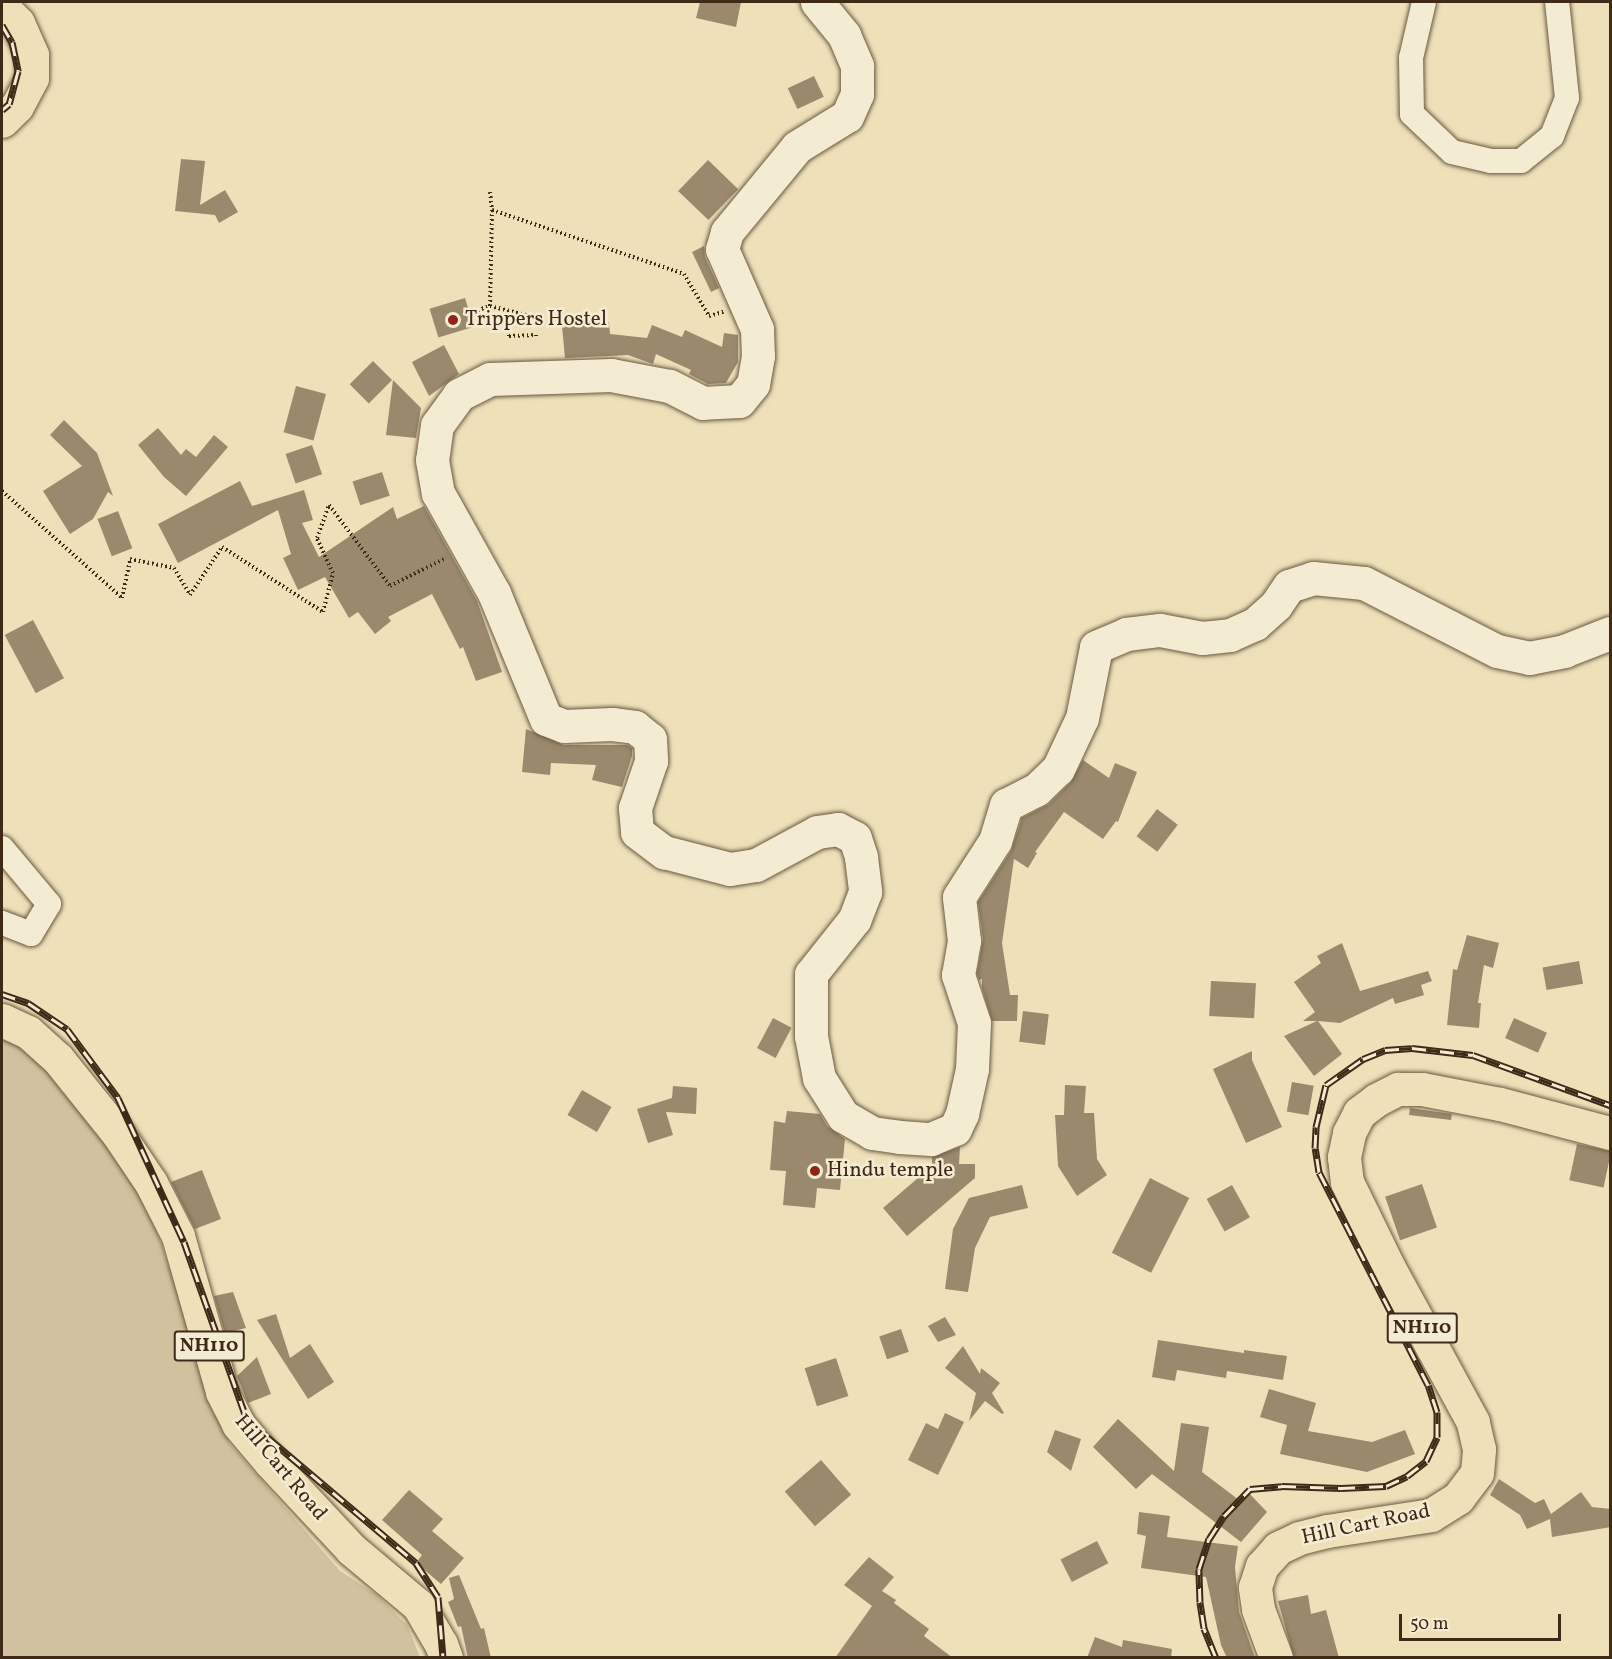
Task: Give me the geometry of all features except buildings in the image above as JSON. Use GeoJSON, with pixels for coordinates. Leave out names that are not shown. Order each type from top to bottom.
{"type":"FeatureCollection","features":[{"type":"Feature","properties":{"kind":"highway"},"geometry":{"type":"LineString","coordinates":[[2,7],[18,23],[32,55],[32,78],[17,106],[2,121]]}},
{"type":"Feature","properties":{"kind":"highway","name":"Hill Cart Road"},"geometry":{"type":"LineString","coordinates":[[2,1020],[28,1032],[58,1059],[118,1134],[151,1183],[178,1236],[222,1392],[238,1424],[351,1549],[418,1605],[446,1658]]}},
{"type":"Feature","properties":{"kind":"highway","name":"Hill Cart Road"},"geometry":{"type":"LineString","coordinates":[[1276,1658],[1258,1609],[1255,1587],[1262,1566],[1278,1548],[1299,1538],[1327,1531],[1431,1515],[1458,1498],[1477,1473],[1479,1449],[1473,1422],[1389,1268],[1347,1182],[1344,1157],[1349,1133],[1359,1113],[1376,1100],[1398,1089],[1422,1089],[1500,1104],[1611,1133]]}},
{"type":"Feature","properties":{"kind":"main road"},"geometry":{"type":"LineString","coordinates":[[817,2],[844,36],[857,66],[857,94],[847,116],[797,147],[727,232],[722,249],[757,329],[758,356],[753,384],[739,400],[703,403],[669,386],[611,375],[490,379],[459,394],[437,425],[432,460],[438,493],[494,593],[546,719],[564,726],[612,724],[635,726],[650,739],[651,761],[635,808],[637,832],[664,852],[730,869],[756,865],[818,832],[838,829],[855,838],[861,857],[865,892],[854,920],[811,974],[811,1036],[819,1077],[843,1116],[872,1133],[900,1137],[931,1139],[955,1129],[962,1114],[972,1069],[974,1023],[958,975],[964,940],[959,897],[995,841],[1006,805],[1036,790],[1058,769],[1082,718],[1096,647],[1126,634],[1161,630],[1202,638],[1230,635],[1255,624],[1276,605],[1289,586],[1313,578],[1364,583],[1497,651],[1529,658],[1564,651],[1611,633]]}},
{"type":"Feature","properties":{"kind":"street"},"geometry":{"type":"LineString","coordinates":[[1424,2],[1411,58],[1412,114],[1452,152],[1491,160],[1521,161],[1551,136],[1567,98],[1557,2]]}},
{"type":"Feature","properties":{"kind":"street"},"geometry":{"type":"LineString","coordinates":[[2,848],[50,904],[31,934],[2,923]]}},
{"type":"Feature","properties":{"kind":"path"},"geometry":{"type":"LineString","coordinates":[[490,192],[492,210],[490,306]]}},
{"type":"Feature","properties":{"kind":"path"},"geometry":{"type":"LineString","coordinates":[[492,210],[684,274],[709,316],[745,302]]}},
{"type":"Feature","properties":{"kind":"path"},"geometry":{"type":"LineString","coordinates":[[470,313],[490,306],[534,317],[509,317],[510,336],[536,335],[536,339]]}},
{"type":"Feature","properties":{"kind":"path"},"geometry":{"type":"LineString","coordinates":[[2,491],[122,598],[130,559],[174,568],[190,595],[222,547],[323,612],[333,573],[317,538],[329,505],[390,586],[468,547]]}},
{"type":"Feature","properties":{"kind":"shaded area"},"geometry":{"type":"Polygon","coordinates":[[[2,1038],[23,1047],[45,1065],[108,1135],[147,1202],[229,1443],[340,1571],[377,1595],[407,1625],[420,1657],[2,1657],[2,1038]]]}},
{"type":"Feature","properties":{"kind":"railway"},"geometry":{"type":"LineString","coordinates":[[2,25],[12,42],[18,71],[9,104],[2,110]]}},
{"type":"Feature","properties":{"kind":"railway"},"geometry":{"type":"LineString","coordinates":[[2,994],[28,1003],[67,1029],[118,1098],[184,1242],[247,1420],[416,1563],[438,1597],[443,1658]]}},
{"type":"Feature","properties":{"kind":"railway"},"geometry":{"type":"LineString","coordinates":[[1216,1658],[1204,1628],[1199,1569],[1209,1539],[1224,1516],[1250,1489],[1282,1486],[1341,1488],[1386,1486],[1407,1476],[1426,1461],[1437,1437],[1437,1412],[1428,1385],[1319,1172],[1315,1148],[1316,1127],[1326,1085],[1363,1059],[1385,1050],[1412,1048],[1473,1055],[1610,1105]]}},
{"type":"Feature","properties":{"kind":"place","name":"Trippers Hostel"},"geometry":{"type":"Point","coordinates":[453,320]}},
{"type":"Feature","properties":{"kind":"place","name":"Hindu temple"},"geometry":{"type":"Point","coordinates":[815,1171]}}]}
